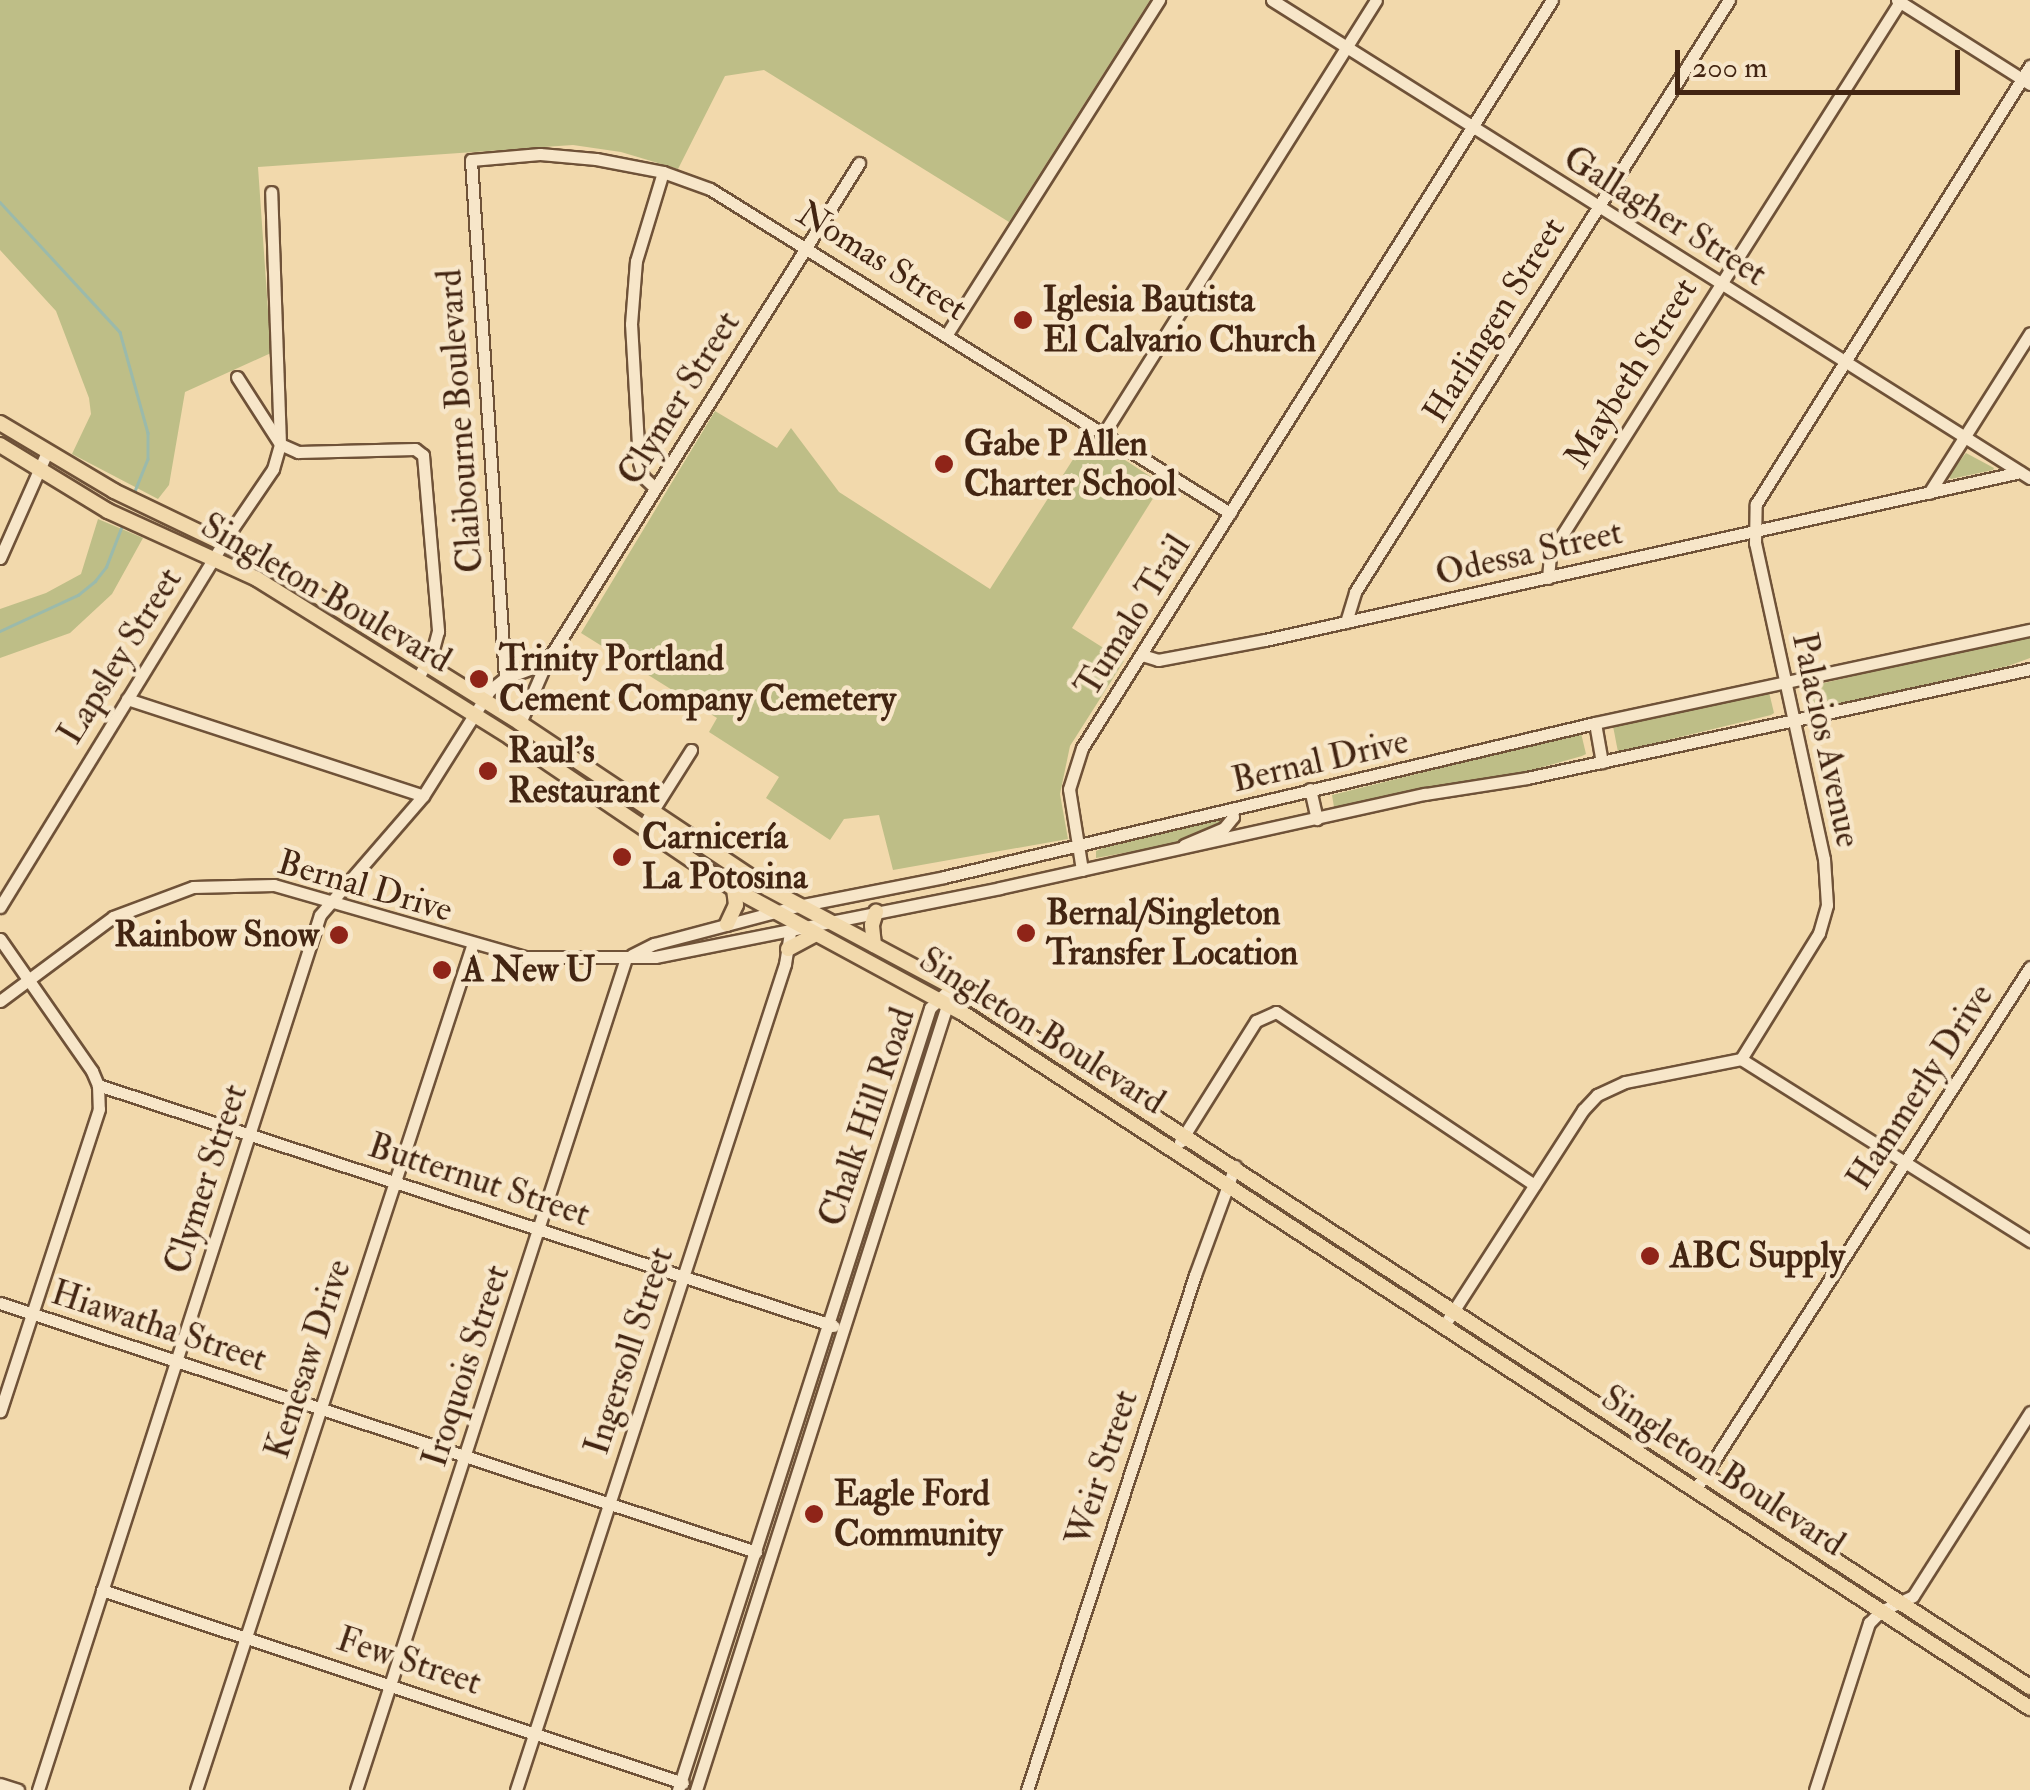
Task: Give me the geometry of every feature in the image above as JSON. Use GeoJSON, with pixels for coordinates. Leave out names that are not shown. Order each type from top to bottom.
{"type":"FeatureCollection","features":[{"type":"Feature","properties":{"kind":"main road","name":"Singleton Boulevard"},"geometry":{"type":"LineString","coordinates":[[0,423],[114,491],[224,541],[520,722],[798,906],[953,986],[1455,1309],[2030,1687]]}},
{"type":"Feature","properties":{"kind":"main road","name":"Singleton Boulevard"},"geometry":{"type":"LineString","coordinates":[[0,445],[108,511],[214,557],[417,680],[794,928],[943,1001],[2030,1708]]}},
{"type":"Feature","properties":{"kind":"main road"},"geometry":{"type":"LineString","coordinates":[[727,924],[736,905],[734,889]]}},
{"type":"Feature","properties":{"kind":"main road"},"geometry":{"type":"LineString","coordinates":[[874,945],[872,925],[876,912]]}},
{"type":"Feature","properties":{"kind":"main road"},"geometry":{"type":"LineString","coordinates":[[787,956],[814,936]]}},
{"type":"Feature","properties":{"kind":"main road"},"geometry":{"type":"LineString","coordinates":[[1511,1368],[1521,1353]]}},
{"type":"Feature","properties":{"kind":"main road"},"geometry":{"type":"LineString","coordinates":[[1992,1684],[2002,1669]]}},
{"type":"Feature","properties":{"kind":"street"},"geometry":{"type":"LineString","coordinates":[[948,334],[1159,0]]}},
{"type":"Feature","properties":{"kind":"street","name":"Gallagher Street"},"geometry":{"type":"LineString","coordinates":[[1272,0],[2025,475]]}},
{"type":"Feature","properties":{"kind":"street"},"geometry":{"type":"LineString","coordinates":[[1104,434],[1376,0]]}},
{"type":"Feature","properties":{"kind":"street","name":"Tumalo Trail"},"geometry":{"type":"LineString","coordinates":[[1082,870],[1069,789],[1075,762],[1552,0]]}},
{"type":"Feature","properties":{"kind":"street","name":"Harlingen Street"},"geometry":{"type":"LineString","coordinates":[[1346,622],[1355,592],[1729,0]]}},
{"type":"Feature","properties":{"kind":"street"},"geometry":{"type":"LineString","coordinates":[[1899,1],[2026,82]]}},
{"type":"Feature","properties":{"kind":"street","name":"Maybeth Street"},"geometry":{"type":"LineString","coordinates":[[1548,578],[1550,554],[1899,1]]}},
{"type":"Feature","properties":{"kind":"street","name":"Palacios Avenue"},"geometry":{"type":"LineString","coordinates":[[1741,1059],[1812,946],[1827,906],[1824,859],[1754,530],[1760,493],[1842,360],[2026,82],[2030,66]]}},
{"type":"Feature","properties":{"kind":"street","name":"Nomas Street"},"geometry":{"type":"LineString","coordinates":[[471,160],[540,154],[663,172],[710,189],[1230,513]]}},
{"type":"Feature","properties":{"kind":"street","name":"Claibourne Boulevard"},"geometry":{"type":"LineString","coordinates":[[471,160],[505,678]]}},
{"type":"Feature","properties":{"kind":"street","name":"Clymer Street"},"geometry":{"type":"LineString","coordinates":[[520,722],[546,663],[859,163]]}},
{"type":"Feature","properties":{"kind":"street"},"geometry":{"type":"LineString","coordinates":[[656,488],[643,477],[639,462],[630,324],[636,261],[663,172]]}},
{"type":"Feature","properties":{"kind":"street","name":"Lapsley Street"},"geometry":{"type":"LineString","coordinates":[[0,907],[214,557],[273,469],[280,444],[271,192]]}},
{"type":"Feature","properties":{"kind":"street"},"geometry":{"type":"LineString","coordinates":[[1929,493],[2030,333]]}},
{"type":"Feature","properties":{"kind":"street"},"geometry":{"type":"LineString","coordinates":[[237,377],[280,444]]}},
{"type":"Feature","properties":{"kind":"street","name":"Claibourne Boulevard"},"geometry":{"type":"LineString","coordinates":[[280,444],[298,452],[415,449],[422,453],[426,460],[438,631],[417,680]]}},
{"type":"Feature","properties":{"kind":"street"},"geometry":{"type":"LineString","coordinates":[[0,558],[47,452]]}},
{"type":"Feature","properties":{"kind":"street","name":"Odessa Street"},"geometry":{"type":"LineString","coordinates":[[1142,654],[1158,660],[1346,622],[1754,530],[2025,475]]}},
{"type":"Feature","properties":{"kind":"street","name":"Bernal Drive"},"geometry":{"type":"LineString","coordinates":[[626,958],[654,944],[772,912],[1232,810],[1595,724],[2030,630]]}},
{"type":"Feature","properties":{"kind":"street","name":"Clymer Street"},"geometry":{"type":"LineString","coordinates":[[38,1790],[320,915],[422,796],[483,699],[505,678],[546,663]]}},
{"type":"Feature","properties":{"kind":"street","name":"Bernal Drive"},"geometry":{"type":"LineString","coordinates":[[0,1002],[113,917],[168,893],[219,883],[247,883],[330,900],[472,946],[525,958],[655,957],[1082,870],[1425,794],[1602,762],[2030,669]]}},
{"type":"Feature","properties":{"kind":"street"},"geometry":{"type":"LineString","coordinates":[[127,699],[422,796]]}},
{"type":"Feature","properties":{"kind":"street"},"geometry":{"type":"LineString","coordinates":[[1595,724],[1602,762]]}},
{"type":"Feature","properties":{"kind":"street"},"geometry":{"type":"LineString","coordinates":[[643,826],[691,750]]}},
{"type":"Feature","properties":{"kind":"street"},"geometry":{"type":"LineString","coordinates":[[1310,790],[1317,820]]}},
{"type":"Feature","properties":{"kind":"street"},"geometry":{"type":"LineString","coordinates":[[1176,850],[1224,828],[1233,817],[1232,810]]}},
{"type":"Feature","properties":{"kind":"street","name":"Ingersoll Street"},"geometry":{"type":"LineString","coordinates":[[516,1790],[794,928]]}},
{"type":"Feature","properties":{"kind":"street"},"geometry":{"type":"LineString","coordinates":[[760,934],[787,956]]}},
{"type":"Feature","properties":{"kind":"street"},"geometry":{"type":"LineString","coordinates":[[0,939],[98,1084],[99,1109],[0,1412]]}},
{"type":"Feature","properties":{"kind":"street","name":"Kenesaw Drive"},"geometry":{"type":"LineString","coordinates":[[196,1790],[472,946]]}},
{"type":"Feature","properties":{"kind":"street","name":"Iroquois Street"},"geometry":{"type":"LineString","coordinates":[[356,1790],[626,958]]}},
{"type":"Feature","properties":{"kind":"street","name":"Hammerly Drive"},"geometry":{"type":"LineString","coordinates":[[1695,1490],[2030,967]]}},
{"type":"Feature","properties":{"kind":"street","name":"Chalk Hill Road"},"geometry":{"type":"LineString","coordinates":[[696,1789],[943,1001],[953,986]]}},
{"type":"Feature","properties":{"kind":"street","name":"Chalk Hill Road"},"geometry":{"type":"LineString","coordinates":[[679,1786],[930,1008],[943,1001]]}},
{"type":"Feature","properties":{"kind":"street"},"geometry":{"type":"LineString","coordinates":[[1175,1150],[1256,1021],[1268,1012],[1285,1015],[1534,1185]]}},
{"type":"Feature","properties":{"kind":"street"},"geometry":{"type":"LineString","coordinates":[[1445,1324],[1597,1095],[1625,1082],[1741,1059],[2030,1241]]}},
{"type":"Feature","properties":{"kind":"street","name":"Butternut Street"},"geometry":{"type":"LineString","coordinates":[[98,1084],[843,1329]]}},
{"type":"Feature","properties":{"kind":"street","name":"Weir Street"},"geometry":{"type":"LineString","coordinates":[[1027,1790],[1226,1183],[1235,1166]]}},
{"type":"Feature","properties":{"kind":"street","name":"Hiawatha Street"},"geometry":{"type":"LineString","coordinates":[[0,1303],[756,1552]]}},
{"type":"Feature","properties":{"kind":"street"},"geometry":{"type":"LineString","coordinates":[[1815,1790],[1868,1623],[1881,1611],[1912,1596],[2030,1412]]}},
{"type":"Feature","properties":{"kind":"street"},"geometry":{"type":"LineString","coordinates":[[780,1477],[795,1482]]}},
{"type":"Feature","properties":{"kind":"street"},"geometry":{"type":"LineString","coordinates":[[770,1509],[785,1514]]}},
{"type":"Feature","properties":{"kind":"street","name":"Few Street"},"geometry":{"type":"LineString","coordinates":[[102,1590],[391,1683],[696,1789]]}},
{"type":"Feature","properties":{"kind":"street"},"geometry":{"type":"LineString","coordinates":[[715,1677],[730,1682]]}},
{"type":"Feature","properties":{"kind":"street"},"geometry":{"type":"LineString","coordinates":[[0,1784],[18,1790]]}},
{"type":"Feature","properties":{"kind":"green space"},"geometry":{"type":"Polygon","coordinates":[[[0,0],[1150,0],[1009,222],[764,70],[725,76],[678,169],[621,152],[573,145],[258,167],[271,353],[185,392],[169,485],[158,499],[72,454],[91,414],[89,398],[56,311],[0,250],[0,0]]]}},
{"type":"Feature","properties":{"kind":"green space"},"geometry":{"type":"Polygon","coordinates":[[[715,411],[777,448],[791,428],[839,492],[990,589],[1088,436],[1162,484],[1072,628],[1124,661],[1070,746],[1060,794],[1068,839],[893,870],[879,815],[844,819],[830,840],[766,798],[779,777],[709,732],[717,718],[581,633],[715,411]]]}},
{"type":"Feature","properties":{"kind":"green space"},"geometry":{"type":"Polygon","coordinates":[[[1966,453],[1993,470],[1951,479],[1948,476],[1966,453]]]}},
{"type":"Feature","properties":{"kind":"green space"},"geometry":{"type":"Polygon","coordinates":[[[98,519],[143,538],[112,594],[70,633],[0,658],[0,609],[46,593],[81,574],[98,519]]]}},
{"type":"Feature","properties":{"kind":"green space"},"geometry":{"type":"Polygon","coordinates":[[[2030,635],[2030,658],[2008,666],[1807,711],[1803,690],[1807,687],[2030,635]]]}},
{"type":"Feature","properties":{"kind":"green space"},"geometry":{"type":"Polygon","coordinates":[[[1769,692],[1774,713],[1771,715],[1618,752],[1613,726],[1769,692]]]}},
{"type":"Feature","properties":{"kind":"green space"},"geometry":{"type":"Polygon","coordinates":[[[1581,733],[1586,754],[1582,756],[1518,774],[1334,807],[1332,795],[1581,733]]]}},
{"type":"Feature","properties":{"kind":"green space"},"geometry":{"type":"Polygon","coordinates":[[[1223,818],[1224,824],[1168,845],[1096,858],[1096,851],[1103,848],[1223,818]]]}},
{"type":"Feature","properties":{"kind":"waterway"},"geometry":{"type":"LineString","coordinates":[[0,202],[120,332],[148,433],[148,459],[135,492]]}},
{"type":"Feature","properties":{"kind":"waterway"},"geometry":{"type":"LineString","coordinates":[[0,631],[78,595],[95,581],[106,567],[123,523]]}},
{"type":"Feature","properties":{"kind":"place","name":"Iglesia Bautista El Calvario Church"},"geometry":{"type":"Point","coordinates":[1023,320]}},
{"type":"Feature","properties":{"kind":"place","name":"Gabe P Allen Charter School"},"geometry":{"type":"Point","coordinates":[944,464]}},
{"type":"Feature","properties":{"kind":"place","name":"Trinity Portland Cement Company Cemetery"},"geometry":{"type":"Point","coordinates":[479,679]}},
{"type":"Feature","properties":{"kind":"place","name":"Raul’s Restaurant"},"geometry":{"type":"Point","coordinates":[488,771]}},
{"type":"Feature","properties":{"kind":"place","name":"Carnicería La Potosina"},"geometry":{"type":"Point","coordinates":[622,857]}},
{"type":"Feature","properties":{"kind":"place","name":"Bernal/Singleton Transfer Location"},"geometry":{"type":"Point","coordinates":[1026,933]}},
{"type":"Feature","properties":{"kind":"place","name":"Rainbow Snow"},"geometry":{"type":"Point","coordinates":[339,935]}},
{"type":"Feature","properties":{"kind":"place","name":"A New U"},"geometry":{"type":"Point","coordinates":[442,970]}},
{"type":"Feature","properties":{"kind":"place","name":"ABC Supply"},"geometry":{"type":"Point","coordinates":[1650,1256]}},
{"type":"Feature","properties":{"kind":"place","name":"Eagle Ford Community"},"geometry":{"type":"Point","coordinates":[814,1514]}}]}
